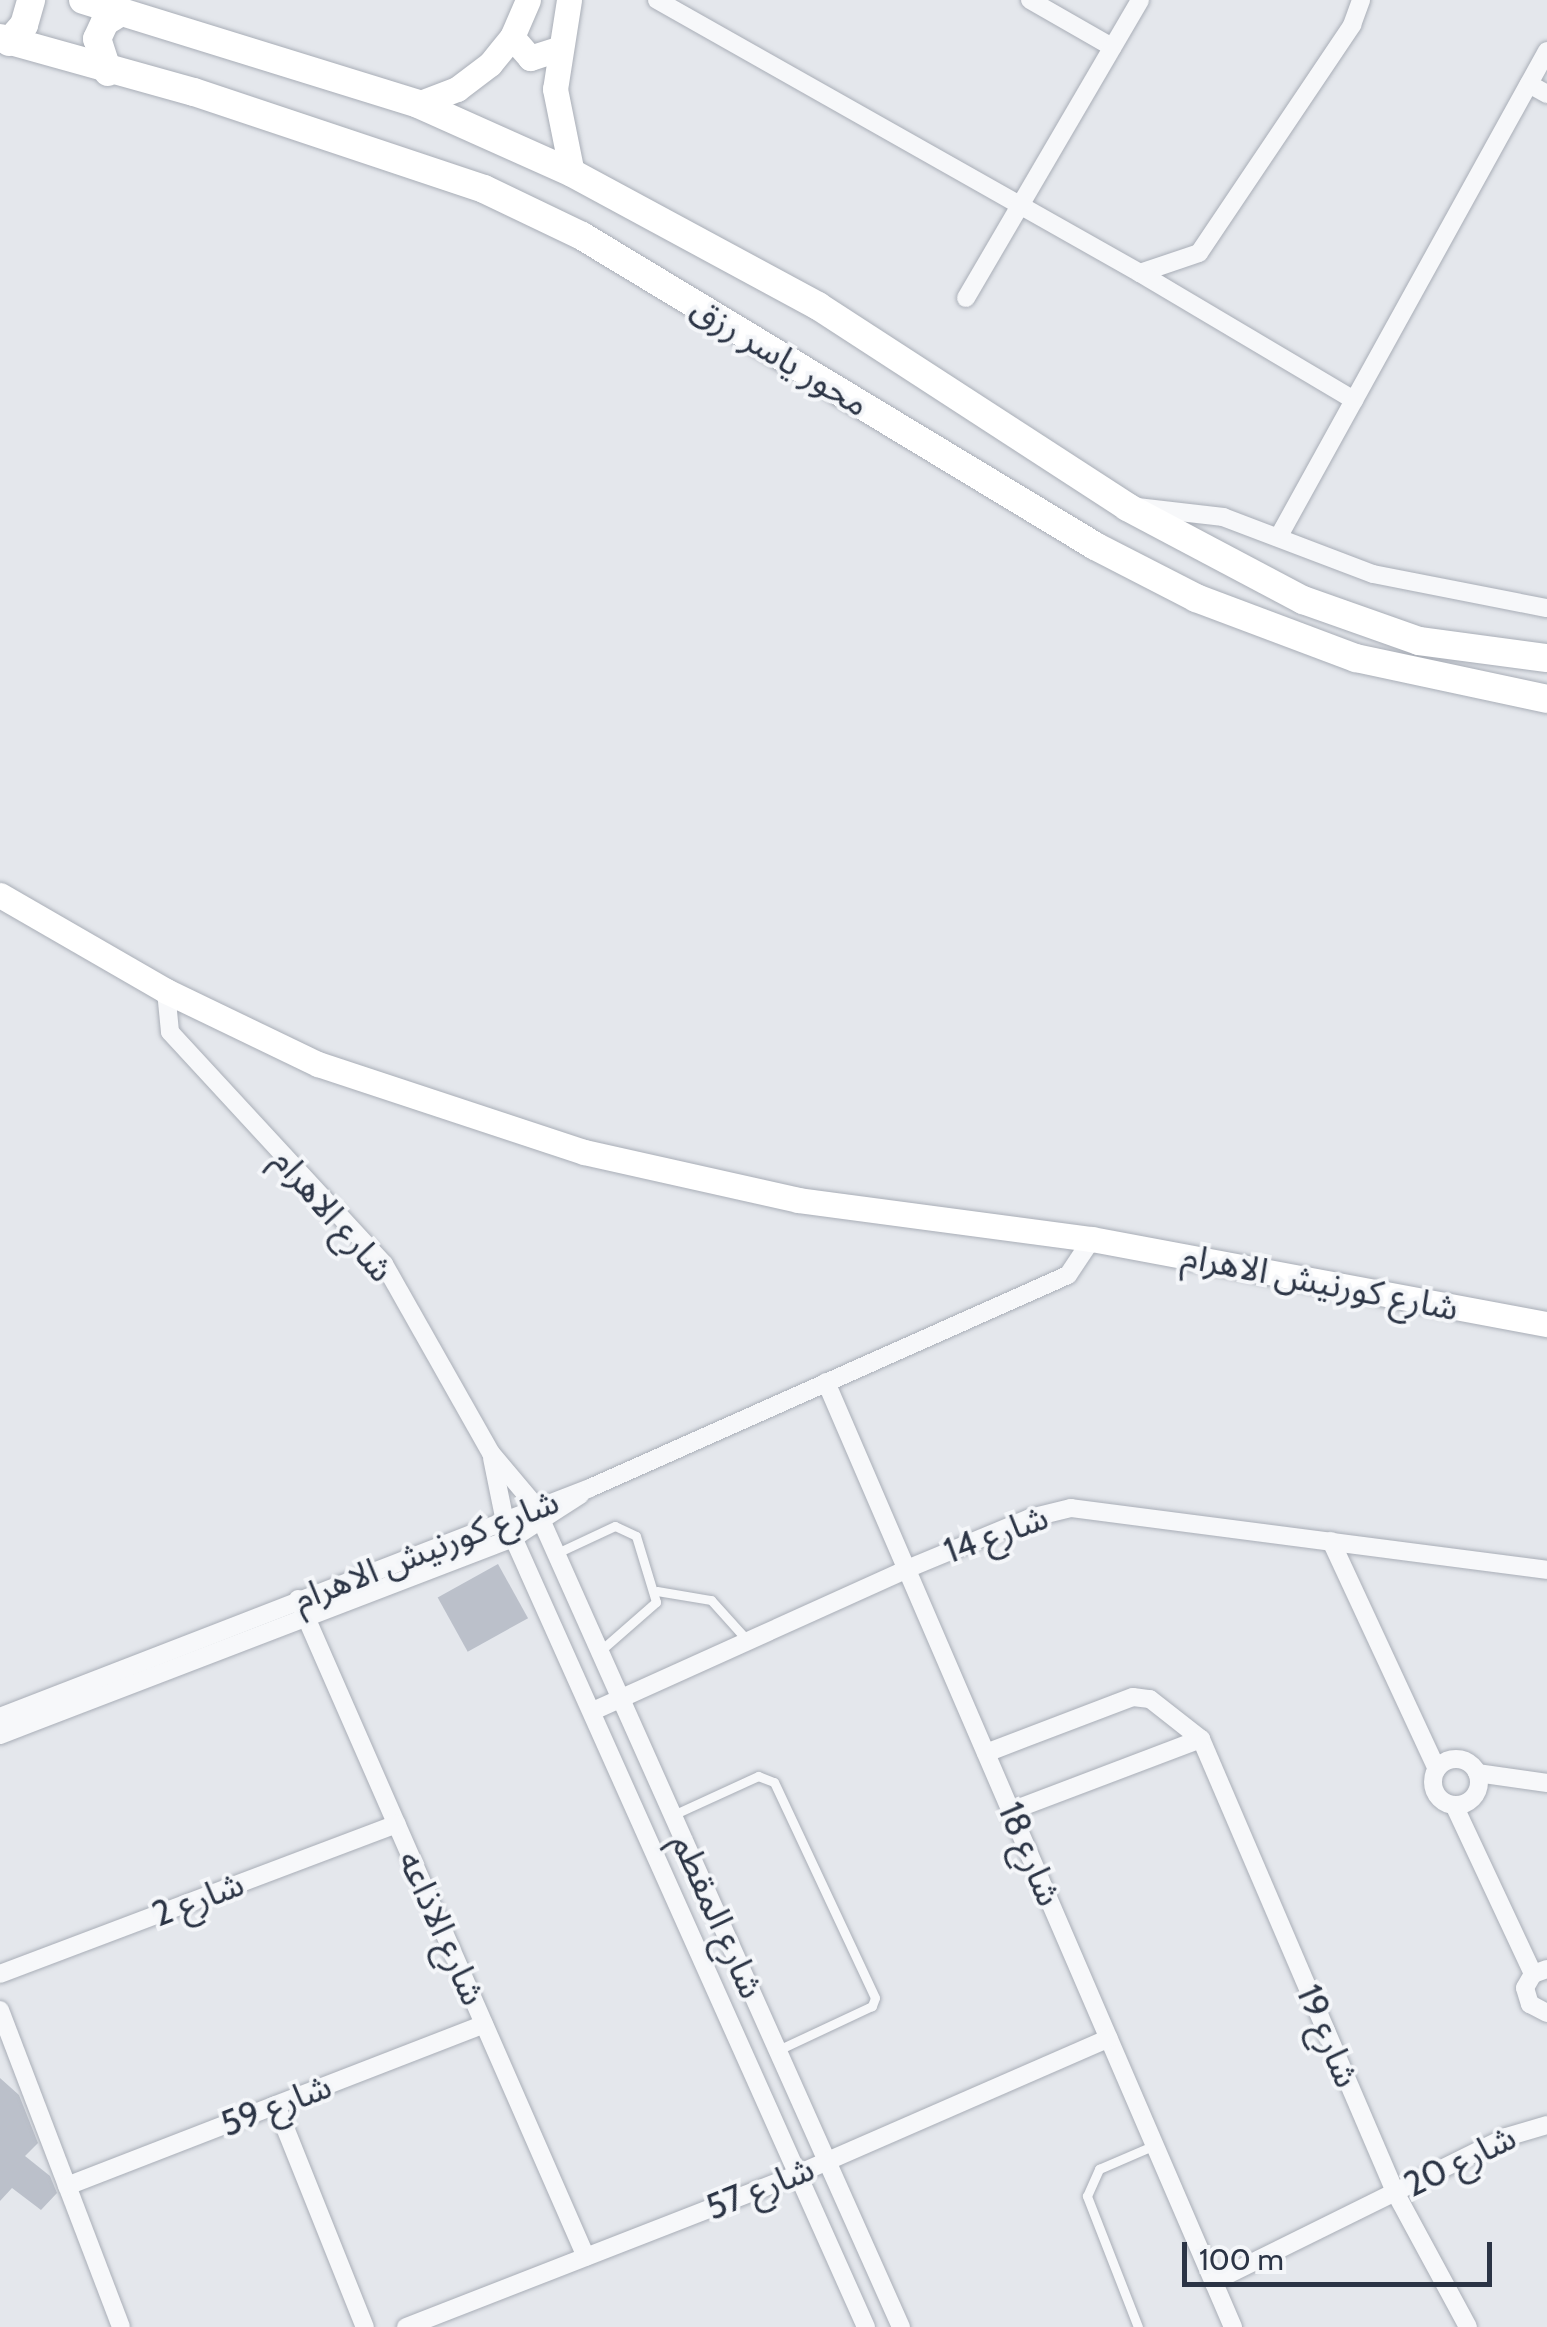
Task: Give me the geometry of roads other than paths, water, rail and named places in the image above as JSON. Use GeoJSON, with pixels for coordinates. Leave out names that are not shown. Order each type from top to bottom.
{"type":"FeatureCollection","features":[{"type":"Feature","properties":{"kind":"main road"},"geometry":{"type":"LineString","coordinates":[[5,40],[24,25],[30,0]]}},
{"type":"Feature","properties":{"kind":"main road","name":"محور ياسر رزق"},"geometry":{"type":"LineString","coordinates":[[83,0],[418,104],[572,173],[818,306],[1195,548],[1360,624],[1479,653],[1547,658]]}},
{"type":"Feature","properties":{"kind":"main road"},"geometry":{"type":"LineString","coordinates":[[108,72],[97,39],[105,22],[121,12]]}},
{"type":"Feature","properties":{"kind":"main road","name":"محور ياسر رزق"},"geometry":{"type":"LineString","coordinates":[[5,40],[434,168],[534,211],[1095,546],[1196,598],[1356,658],[1547,699]]}},
{"type":"Feature","properties":{"kind":"street"},"geometry":{"type":"LineString","coordinates":[[418,104],[474,78],[512,37],[528,0]]}},
{"type":"Feature","properties":{"kind":"street"},"geometry":{"type":"LineString","coordinates":[[568,0],[557,49],[558,118],[572,173]]}},
{"type":"Feature","properties":{"kind":"street"},"geometry":{"type":"LineString","coordinates":[[657,0],[1140,273],[1354,400]]}},
{"type":"Feature","properties":{"kind":"street"},"geometry":{"type":"LineString","coordinates":[[1030,0],[1112,48]]}},
{"type":"Feature","properties":{"kind":"street"},"geometry":{"type":"LineString","coordinates":[[966,298],[1140,0]]}},
{"type":"Feature","properties":{"kind":"street"},"geometry":{"type":"LineString","coordinates":[[1140,273],[1199,253],[1352,25],[1361,0]]}},
{"type":"Feature","properties":{"kind":"street"},"geometry":{"type":"LineString","coordinates":[[512,37],[530,58],[557,49]]}},
{"type":"Feature","properties":{"kind":"street"},"geometry":{"type":"LineString","coordinates":[[1278,536],[1547,50]]}},
{"type":"Feature","properties":{"kind":"street"},"geometry":{"type":"LineString","coordinates":[[1528,84],[1547,94]]}},
{"type":"Feature","properties":{"kind":"street"},"geometry":{"type":"LineString","coordinates":[[1127,507],[1191,511],[1278,536],[1390,579],[1547,608]]}},
{"type":"Feature","properties":{"kind":"street","name":"شارع كورنيش الاهرام"},"geometry":{"type":"LineString","coordinates":[[0,895],[166,991],[318,1064],[584,1152],[798,1200],[1092,1239],[1547,1324]]}},
{"type":"Feature","properties":{"kind":"street","name":"شارع الاهرام"},"geometry":{"type":"LineString","coordinates":[[166,991],[165,1019],[179,1043],[384,1264],[491,1453],[534,1504]]}},
{"type":"Feature","properties":{"kind":"street"},"geometry":{"type":"LineString","coordinates":[[590,1488],[1068,1275],[1092,1239]]}},
{"type":"Feature","properties":{"kind":"street","name":"شارع 18"},"geometry":{"type":"LineString","coordinates":[[826,1382],[1232,2327]]}},
{"type":"Feature","properties":{"kind":"street","name":"شارع الاهرام"},"geometry":{"type":"LineString","coordinates":[[491,1453],[504,1517]]}},
{"type":"Feature","properties":{"kind":"street","name":"شارع كورنيش الاهرام"},"geometry":{"type":"LineString","coordinates":[[0,1717],[534,1504],[590,1488]]}},
{"type":"Feature","properties":{"kind":"street","name":"شارع كورنيش الاهرام"},"geometry":{"type":"LineString","coordinates":[[0,1734],[513,1538],[544,1524],[590,1488]]}},
{"type":"Feature","properties":{"kind":"street","name":"شارع المقطم"},"geometry":{"type":"LineString","coordinates":[[534,1504],[901,2327]]}},
{"type":"Feature","properties":{"kind":"street","name":"شارع 14"},"geometry":{"type":"LineString","coordinates":[[593,1710],[907,1568],[1030,1518],[1071,1508],[1547,1570]]}},
{"type":"Feature","properties":{"kind":"street","name":"شارع المقطم"},"geometry":{"type":"LineString","coordinates":[[504,1517],[866,2327]]}},
{"type":"Feature","properties":{"kind":"street"},"geometry":{"type":"LineString","coordinates":[[1330,1541],[1437,1769],[1434,1789],[1454,1804],[1540,1972],[1526,2000],[1547,2012]]}},
{"type":"Feature","properties":{"kind":"street","name":"شارع الاذاعه"},"geometry":{"type":"LineString","coordinates":[[298,1599],[586,2257]]}},
{"type":"Feature","properties":{"kind":"street","name":"شارع 19"},"geometry":{"type":"LineString","coordinates":[[986,1753],[1132,1696],[1150,1699],[1201,1739],[1395,2192],[1468,2327]]}},
{"type":"Feature","properties":{"kind":"street"},"geometry":{"type":"LineString","coordinates":[[1012,1811],[1201,1739]]}},
{"type":"Feature","properties":{"kind":"street"},"geometry":{"type":"LineString","coordinates":[[1437,1769],[1461,1760],[1476,1773],[1547,1782]]}},
{"type":"Feature","properties":{"kind":"street"},"geometry":{"type":"LineString","coordinates":[[1454,1804],[1476,1792],[1476,1773]]}},
{"type":"Feature","properties":{"kind":"street","name":"شارع 2"},"geometry":{"type":"LineString","coordinates":[[0,1974],[396,1824]]}},
{"type":"Feature","properties":{"kind":"street"},"geometry":{"type":"LineString","coordinates":[[0,2010],[122,2327]]}},
{"type":"Feature","properties":{"kind":"street","name":"شارع 59"},"geometry":{"type":"LineString","coordinates":[[68,2186],[484,2024]]}},
{"type":"Feature","properties":{"kind":"street","name":"شارع 57"},"geometry":{"type":"LineString","coordinates":[[406,2327],[798,2174],[1109,2038]]}},
{"type":"Feature","properties":{"kind":"street"},"geometry":{"type":"LineString","coordinates":[[276,2105],[365,2327]]}},
{"type":"Feature","properties":{"kind":"street","name":"شارع 20"},"geometry":{"type":"LineString","coordinates":[[1213,2282],[1522,2130],[1547,2125]]}},
{"type":"Feature","properties":{"kind":"lane"},"geometry":{"type":"LineString","coordinates":[[556,1553],[614,1526],[626,1527],[657,1591],[648,1614],[600,1651]]}},
{"type":"Feature","properties":{"kind":"lane"},"geometry":{"type":"LineString","coordinates":[[657,1591],[711,1600],[747,1640]]}},
{"type":"Feature","properties":{"kind":"lane"},"geometry":{"type":"LineString","coordinates":[[673,1815],[758,1776],[774,1782],[875,1998],[872,2006],[778,2050]]}},
{"type":"Feature","properties":{"kind":"lane"},"geometry":{"type":"LineString","coordinates":[[1138,2327],[1087,2196],[1099,2170],[1155,2145]]}}]}
